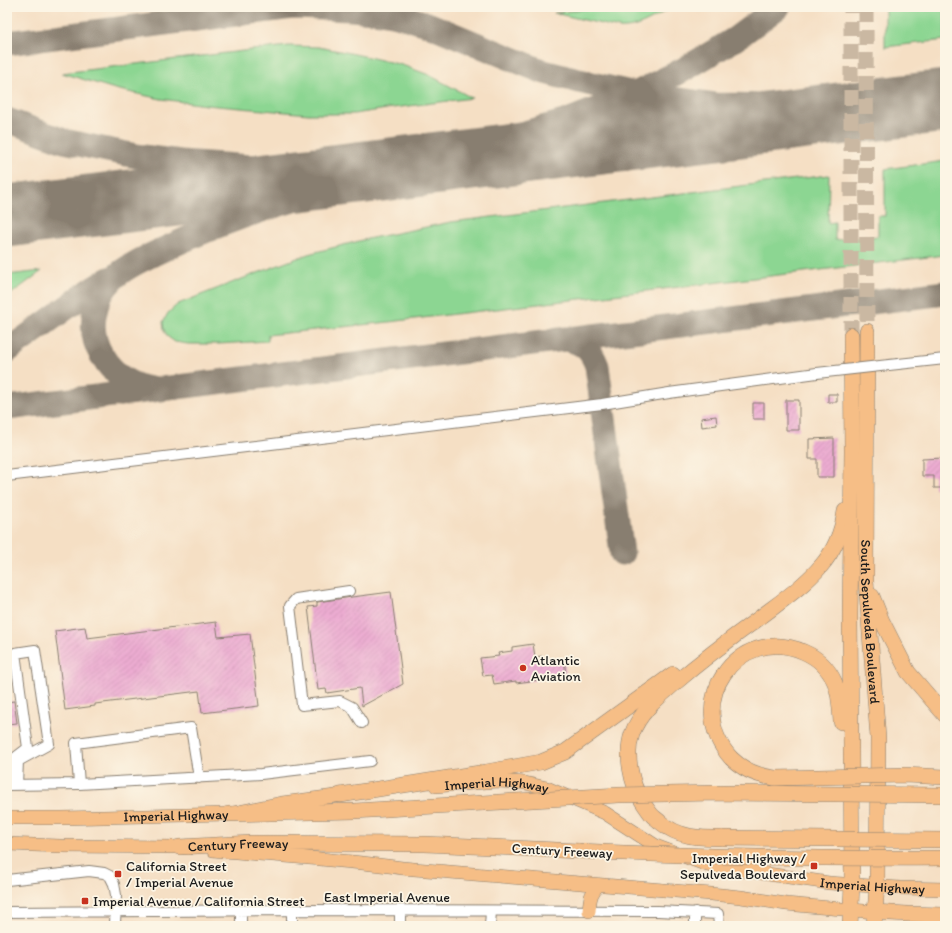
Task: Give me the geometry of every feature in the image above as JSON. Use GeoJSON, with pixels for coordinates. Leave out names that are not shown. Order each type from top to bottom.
{"type":"FeatureCollection","features":[{"type":"Feature","properties":{"kind":"highway","name":"South Sepulveda Boulevard"},"geometry":{"type":"LineString","coordinates":[[867,331],[866,581],[878,738],[877,886],[875,919]]}},
{"type":"Feature","properties":{"kind":"highway","name":"South Sepulveda Boulevard"},"geometry":{"type":"LineString","coordinates":[[850,926],[852,885],[850,761],[852,451],[851,335]]}},
{"type":"Feature","properties":{"kind":"highway"},"geometry":{"type":"LineString","coordinates":[[852,451],[843,522],[836,544],[822,566],[800,588],[735,636],[655,701],[640,718],[632,734],[629,749],[630,768],[638,795],[652,815],[668,829],[697,838],[945,840]]}},
{"type":"Feature","properties":{"kind":"highway"},"geometry":{"type":"LineString","coordinates":[[866,581],[882,621],[908,672],[945,715]]}},
{"type":"Feature","properties":{"kind":"highway"},"geometry":{"type":"LineString","coordinates":[[340,795],[496,771],[541,762],[565,752],[715,644],[735,636]]}},
{"type":"Feature","properties":{"kind":"highway"},"geometry":{"type":"LineString","coordinates":[[850,761],[841,722],[838,694],[833,678],[823,664],[808,654],[793,648],[778,646],[760,648],[740,658],[729,667],[721,678],[712,703],[713,722],[716,734],[725,751],[731,758],[749,771],[775,778],[905,775],[945,777]]}},
{"type":"Feature","properties":{"kind":"highway"},"geometry":{"type":"LineString","coordinates":[[228,814],[355,811],[619,795],[716,793],[945,795]]}},
{"type":"Feature","properties":{"kind":"highway","name":"Century Freeway"},"geometry":{"type":"LineString","coordinates":[[179,847],[252,843],[425,844],[656,855],[772,858],[945,858]]}},
{"type":"Feature","properties":{"kind":"highway","name":"Imperial Highway"},"geometry":{"type":"LineString","coordinates":[[875,919],[907,914],[945,915]]}},
{"type":"Feature","properties":{"kind":"main road","name":"Imperial Highway"},"geometry":{"type":"LineString","coordinates":[[7,818],[228,814],[282,803],[340,795],[499,781],[525,783],[548,788],[605,813],[656,846],[707,865],[829,884],[945,889]]}},
{"type":"Feature","properties":{"kind":"main road","name":"Imperial Highway"},"geometry":{"type":"LineString","coordinates":[[7,844],[179,847],[362,862],[409,868],[711,894],[786,904],[850,910],[875,919]]}},
{"type":"Feature","properties":{"kind":"main road"},"geometry":{"type":"LineString","coordinates":[[589,911],[592,893],[598,885]]}},
{"type":"Feature","properties":{"kind":"street"},"geometry":{"type":"LineString","coordinates":[[7,476],[602,404],[669,393],[817,373],[945,359]]}},
{"type":"Feature","properties":{"kind":"street"},"geometry":{"type":"LineString","coordinates":[[349,591],[296,599],[290,606],[302,705],[340,701],[352,707],[362,723]]}},
{"type":"Feature","properties":{"kind":"street"},"geometry":{"type":"LineString","coordinates":[[35,650],[49,744],[18,761],[12,785],[11,761],[28,748],[15,653],[35,650]]}},
{"type":"Feature","properties":{"kind":"street"},"geometry":{"type":"LineString","coordinates":[[79,784],[76,743],[191,728],[199,778]]}},
{"type":"Feature","properties":{"kind":"street"},"geometry":{"type":"LineString","coordinates":[[12,785],[79,784],[261,774],[370,761]]}},
{"type":"Feature","properties":{"kind":"street"},"geometry":{"type":"LineString","coordinates":[[7,880],[89,870],[104,873],[110,876],[114,884],[116,895],[115,926]]}},
{"type":"Feature","properties":{"kind":"street"},"geometry":{"type":"LineString","coordinates":[[292,910],[292,926]]}},
{"type":"Feature","properties":{"kind":"street","name":"East Imperial Avenue"},"geometry":{"type":"LineString","coordinates":[[7,912],[292,910],[658,911],[718,914],[719,926]]}},
{"type":"Feature","properties":{"kind":"street"},"geometry":{"type":"LineString","coordinates":[[241,911],[241,926]]}},
{"type":"Feature","properties":{"kind":"street"},"geometry":{"type":"LineString","coordinates":[[400,911],[400,926]]}},
{"type":"Feature","properties":{"kind":"street"},"geometry":{"type":"LineString","coordinates":[[490,926],[491,911]]}},
{"type":"Feature","properties":{"kind":"street"},"geometry":{"type":"LineString","coordinates":[[695,912],[695,926]]}},
{"type":"Feature","properties":{"kind":"green space"},"geometry":{"type":"Polygon","coordinates":[[[602,7],[673,7],[647,22],[626,28],[619,28],[554,13],[602,7]]]}},
{"type":"Feature","properties":{"kind":"green space"},"geometry":{"type":"Polygon","coordinates":[[[885,7],[945,7],[945,40],[885,47],[885,7]]]}},
{"type":"Feature","properties":{"kind":"green space"},"geometry":{"type":"Polygon","coordinates":[[[289,46],[318,47],[402,65],[429,75],[472,98],[354,114],[309,114],[206,105],[161,99],[115,89],[62,73],[251,50],[289,46]]]}},
{"type":"Feature","properties":{"kind":"green space"},"geometry":{"type":"Polygon","coordinates":[[[945,161],[945,255],[389,322],[268,335],[268,341],[188,344],[175,342],[168,337],[164,330],[163,322],[168,313],[178,304],[308,254],[367,239],[451,222],[829,175],[828,223],[835,222],[835,240],[878,236],[878,216],[885,216],[885,169],[945,161]]]}},
{"type":"Feature","properties":{"kind":"green space"},"geometry":{"type":"Polygon","coordinates":[[[42,271],[7,297],[7,275],[42,271]]]}},
{"type":"Feature","properties":{"kind":"building"},"geometry":{"type":"Polygon","coordinates":[[[828,394],[837,394],[837,402],[828,402],[828,394]]]}},
{"type":"Feature","properties":{"kind":"building"},"geometry":{"type":"Polygon","coordinates":[[[786,400],[799,400],[799,430],[786,430],[786,400]]]}},
{"type":"Feature","properties":{"kind":"building"},"geometry":{"type":"Polygon","coordinates":[[[753,403],[764,403],[764,419],[753,419],[753,403]]]}},
{"type":"Feature","properties":{"kind":"building"},"geometry":{"type":"Polygon","coordinates":[[[716,416],[717,425],[702,427],[701,418],[716,416]]]}},
{"type":"Feature","properties":{"kind":"building"},"geometry":{"type":"Polygon","coordinates":[[[834,438],[834,477],[817,477],[817,459],[809,459],[809,439],[834,438]]]}},
{"type":"Feature","properties":{"kind":"building"},"geometry":{"type":"Polygon","coordinates":[[[945,458],[944,488],[934,488],[934,476],[922,476],[922,459],[945,458]]]}},
{"type":"Feature","properties":{"kind":"building"},"geometry":{"type":"Polygon","coordinates":[[[391,592],[403,684],[362,706],[360,688],[327,693],[326,689],[318,690],[308,607],[317,606],[317,602],[391,592]]]}},
{"type":"Feature","properties":{"kind":"building"},"geometry":{"type":"Polygon","coordinates":[[[216,622],[218,637],[250,634],[259,706],[202,713],[199,691],[95,704],[95,706],[65,710],[55,631],[85,627],[87,638],[216,622]]]}},
{"type":"Feature","properties":{"kind":"building","name":"Atlantic Aviation"},"geometry":{"type":"Polygon","coordinates":[[[533,644],[535,657],[542,656],[543,662],[564,659],[566,675],[516,683],[516,681],[494,684],[492,675],[483,676],[480,658],[499,656],[498,653],[512,651],[512,647],[533,644]]]}},
{"type":"Feature","properties":{"kind":"building"},"geometry":{"type":"Polygon","coordinates":[[[14,701],[17,723],[7,724],[7,702],[14,701]]]}},
{"type":"Feature","properties":{"kind":"taxiway"},"geometry":{"type":"LineString","coordinates":[[7,43],[293,7],[351,9],[397,15],[430,25],[544,72],[635,94],[715,105],[896,107]]}},
{"type":"Feature","properties":{"kind":"taxiway"},"geometry":{"type":"LineString","coordinates":[[480,145],[567,121],[635,94],[683,70],[735,39],[778,7]]}},
{"type":"Feature","properties":{"kind":"taxiway"},"geometry":{"type":"LineString","coordinates":[[7,120],[64,141],[136,156],[181,162],[252,167],[313,168],[386,164]]}},
{"type":"Feature","properties":{"kind":"taxiway"},"geometry":{"type":"LineString","coordinates":[[151,389],[128,382],[116,373],[105,361],[94,335],[94,315],[101,295],[113,279],[125,269],[194,235],[267,208],[316,193],[439,166],[512,154]]}},
{"type":"Feature","properties":{"kind":"taxiway"},"geometry":{"type":"LineString","coordinates":[[7,211],[99,205]]}},
{"type":"Feature","properties":{"kind":"taxiway"},"geometry":{"type":"LineString","coordinates":[[7,351],[88,292],[109,279]]}},
{"type":"Feature","properties":{"kind":"taxiway"},"geometry":{"type":"LineString","coordinates":[[7,408],[945,293]]}},
{"type":"Feature","properties":{"kind":"taxiway"},"geometry":{"type":"LineString","coordinates":[[565,339],[577,342],[586,347],[595,360],[597,366],[622,553]]}},
{"type":"Feature","properties":{"kind":"runway"},"geometry":{"type":"LineString","coordinates":[[7,216],[945,101]]}},
{"type":"Feature","properties":{"kind":"tunnel"},"geometry":{"type":"LineString","coordinates":[[851,7],[851,335]]}},
{"type":"Feature","properties":{"kind":"tunnel"},"geometry":{"type":"LineString","coordinates":[[866,7],[867,331]]}},
{"type":"Feature","properties":{"kind":"place","name":"Atlantic Aviation"},"geometry":{"type":"Point","coordinates":[523,668]}},
{"type":"Feature","properties":{"kind":"place","name":"Imperial Highway / Sepulveda Boulevard"},"geometry":{"type":"Point","coordinates":[814,866]}},
{"type":"Feature","properties":{"kind":"place","name":"California Street / Imperial Avenue"},"geometry":{"type":"Point","coordinates":[118,874]}},
{"type":"Feature","properties":{"kind":"place","name":"Imperial Avenue / California Street"},"geometry":{"type":"Point","coordinates":[85,901]}}]}
